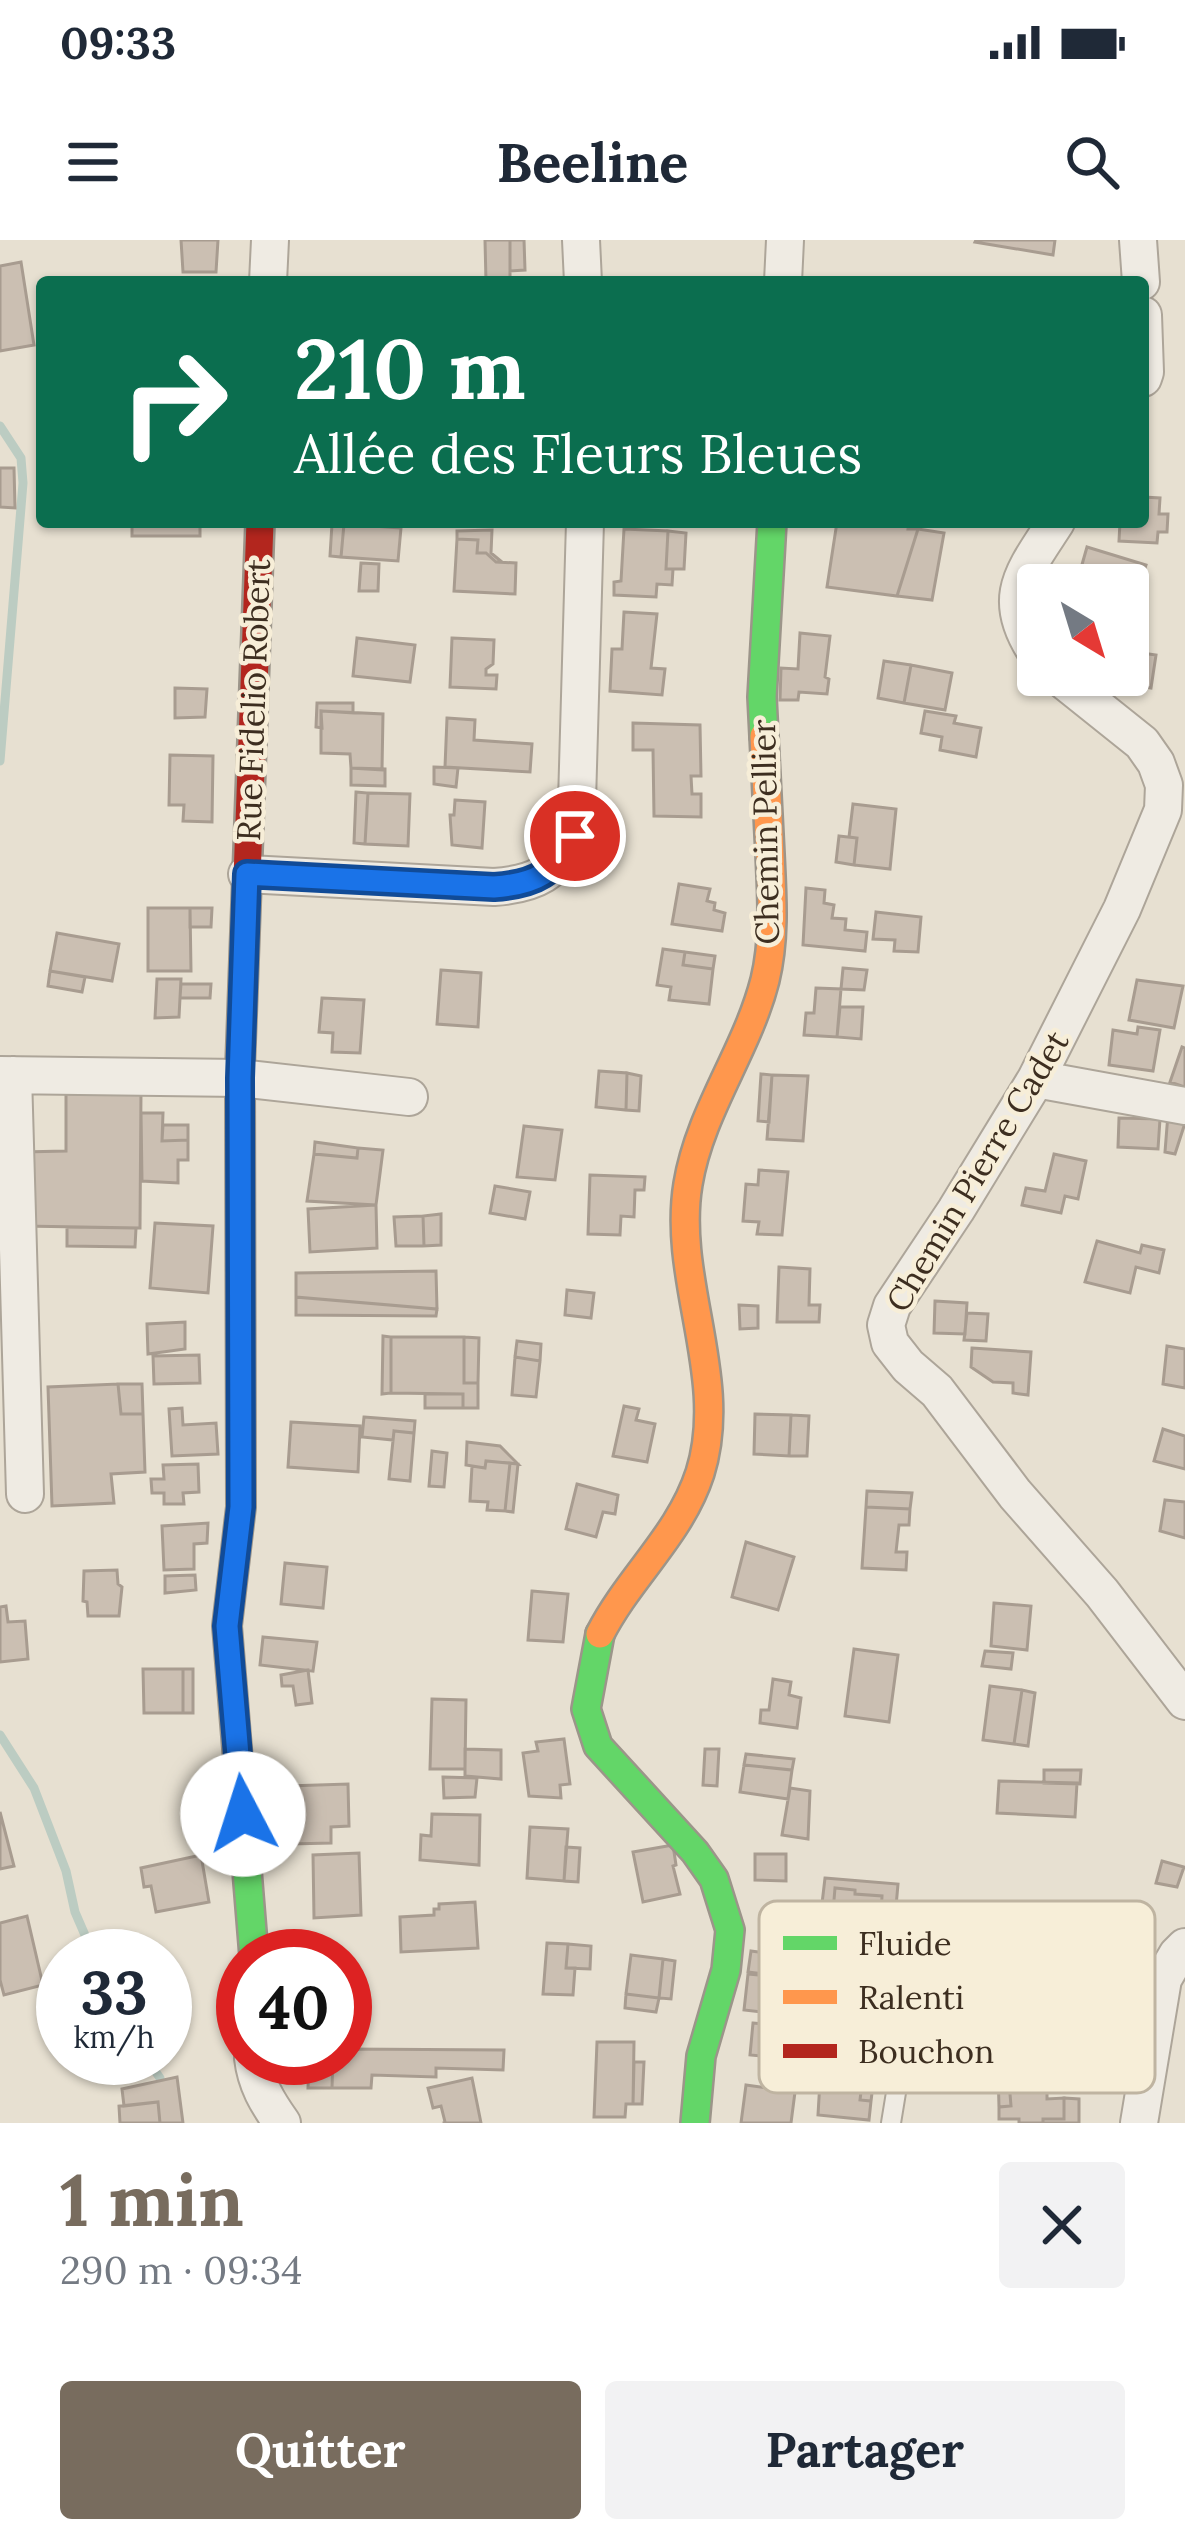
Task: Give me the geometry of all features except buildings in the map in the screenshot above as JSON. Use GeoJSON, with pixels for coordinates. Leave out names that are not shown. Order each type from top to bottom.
{"type":"FeatureCollection","features":[{"type":"Feature","properties":{"kind":"street"},"geometry":{"type":"LineString","coordinates":[[268,276],[270,240]]}},
{"type":"Feature","properties":{"kind":"street"},"geometry":{"type":"LineString","coordinates":[[581,240],[584,276]]}},
{"type":"Feature","properties":{"kind":"street"},"geometry":{"type":"LineString","coordinates":[[783,276],[784,240]]}},
{"type":"Feature","properties":{"kind":"street"},"geometry":{"type":"LineString","coordinates":[[1138,240],[1141,276]]}},
{"type":"Feature","properties":{"kind":"street","name":"Rue Fidelio Robert"},"geometry":{"type":"LineString","coordinates":[[252,1929],[227,1626],[241,1507],[240,1078],[260,528]]}},
{"type":"Feature","properties":{"kind":"street"},"geometry":{"type":"LineString","coordinates":[[247,874],[520,886],[545,875],[563,857],[575,836],[585,528]]}},
{"type":"Feature","properties":{"kind":"street","name":"Chemin Pellier"},"geometry":{"type":"LineString","coordinates":[[694,2123],[701,2056],[726,1970],[730,1930],[714,1879],[598,1746],[586,1709],[599,1637],[614,1607],[672,1533],[700,1472],[710,1412],[686,1240],[688,1185],[703,1127],[746,1034],[764,980],[773,926],[762,698],[772,528]]}},
{"type":"Feature","properties":{"kind":"street"},"geometry":{"type":"LineString","coordinates":[[1029,564],[1052,528]]}},
{"type":"Feature","properties":{"kind":"street","name":"Chemin Pierre Cadet"},"geometry":{"type":"LineString","coordinates":[[1083,696],[1142,743],[1156,763],[1163,785],[1163,810],[1122,909],[1036,1079],[892,1306],[886,1325],[890,1343],[908,1366],[937,1390],[1185,1701]]}},
{"type":"Feature","properties":{"kind":"street"},"geometry":{"type":"LineString","coordinates":[[25,1494],[7,1075],[240,1078],[410,1097]]}},
{"type":"Feature","properties":{"kind":"street"},"geometry":{"type":"LineString","coordinates":[[1036,1079],[1185,1106]]}},
{"type":"Feature","properties":{"kind":"street"},"geometry":{"type":"LineString","coordinates":[[1155,2027],[1163,1979],[1185,1947]]}},
{"type":"Feature","properties":{"kind":"street"},"geometry":{"type":"LineString","coordinates":[[259,2085],[282,2123]]}},
{"type":"Feature","properties":{"kind":"street"},"geometry":{"type":"LineString","coordinates":[[1139,2123],[1144,2093]]}},
{"type":"Feature","properties":{"kind":"lane"},"geometry":{"type":"LineString","coordinates":[[891,2123],[896,2093]]}},
{"type":"Feature","properties":{"kind":"waterway"},"geometry":{"type":"LineString","coordinates":[[0,426],[21,458],[23,483],[0,761]]}},
{"type":"Feature","properties":{"kind":"waterway"},"geometry":{"type":"LineString","coordinates":[[0,1735],[34,1788],[82,1929]]}},
{"type":"Feature","properties":{"kind":"traffic: fast"},"geometry":{"type":"LineString","coordinates":[[764,736],[772,528]]}},
{"type":"Feature","properties":{"kind":"traffic: fast"},"geometry":{"type":"LineString","coordinates":[[240,1069],[241,1507],[227,1626],[252,1929]]}},
{"type":"Feature","properties":{"kind":"traffic: fast"},"geometry":{"type":"LineString","coordinates":[[600,1634],[586,1709],[598,1746],[695,1852],[714,1879],[730,1930],[726,1970],[701,2056],[695,2123]]}},
{"type":"Feature","properties":{"kind":"traffic: slow"},"geometry":{"type":"LineString","coordinates":[[600,1634],[680,1516],[700,1473],[707,1437],[709,1401],[685,1220],[694,1157],[747,1032],[768,965],[772,902],[764,736]]}},
{"type":"Feature","properties":{"kind":"traffic: jam"},"geometry":{"type":"LineString","coordinates":[[240,1069],[260,528]]}},
{"type":"Feature","properties":{"kind":"route"},"geometry":{"type":"LineString","coordinates":[[243,1814],[227,1626],[241,1507],[240,1078],[247,874],[520,886],[545,875],[575,836]]}}]}
